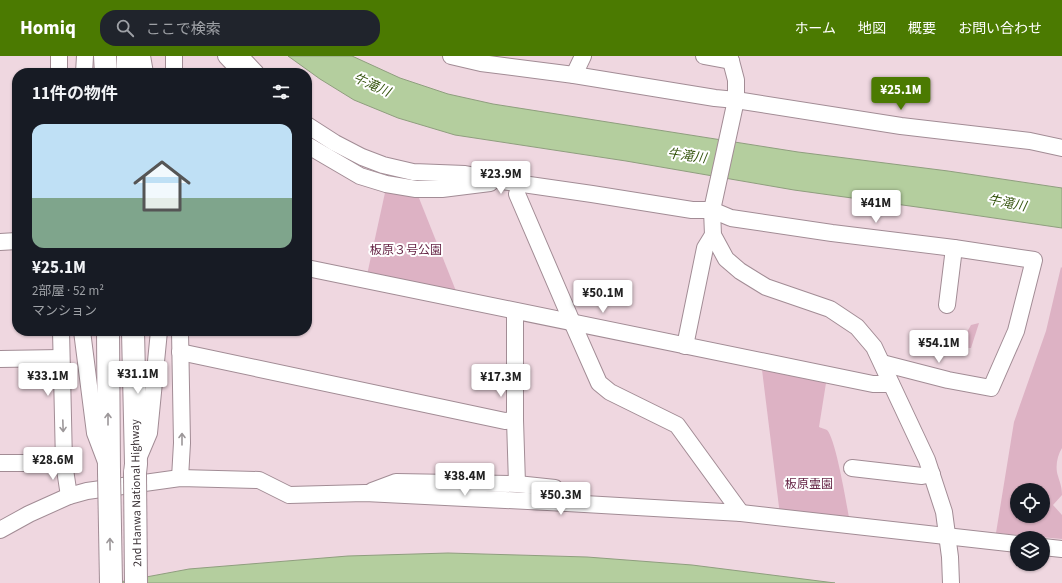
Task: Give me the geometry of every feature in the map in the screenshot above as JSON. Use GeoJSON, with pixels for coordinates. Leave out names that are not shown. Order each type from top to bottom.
{"type":"FeatureCollection","features":[{"type":"Feature","properties":{"kind":"highway"},"geometry":{"type":"LineString","coordinates":[[105,56],[106,68]]}},
{"type":"Feature","properties":{"kind":"highway"},"geometry":{"type":"LineString","coordinates":[[128,56],[128,68]]}},
{"type":"Feature","properties":{"kind":"highway"},"geometry":{"type":"LineString","coordinates":[[108,336],[111,583]]}},
{"type":"Feature","properties":{"kind":"highway","name":"2nd Hanwa National Highway"},"geometry":{"type":"LineString","coordinates":[[133,336],[136,583]]}},
{"type":"Feature","properties":{"kind":"street"},"geometry":{"type":"LineString","coordinates":[[59,56],[59,68]]}},
{"type":"Feature","properties":{"kind":"street"},"geometry":{"type":"LineString","coordinates":[[84,68],[85,56]]}},
{"type":"Feature","properties":{"kind":"street"},"geometry":{"type":"LineString","coordinates":[[142,56],[144,68]]}},
{"type":"Feature","properties":{"kind":"street"},"geometry":{"type":"LineString","coordinates":[[174,56],[174,68]]}},
{"type":"Feature","properties":{"kind":"street"},"geometry":{"type":"LineString","coordinates":[[226,56],[237,68]]}},
{"type":"Feature","properties":{"kind":"street"},"geometry":{"type":"LineString","coordinates":[[240,56],[251,68]]}},
{"type":"Feature","properties":{"kind":"street"},"geometry":{"type":"LineString","coordinates":[[451,56],[481,63],[574,75],[716,98],[735,105],[1030,141],[1062,148]]}},
{"type":"Feature","properties":{"kind":"street"},"geometry":{"type":"LineString","coordinates":[[574,75],[583,56]]}},
{"type":"Feature","properties":{"kind":"street"},"geometry":{"type":"LineString","coordinates":[[704,56],[730,59],[736,80],[735,105],[713,203],[713,235],[726,259],[740,270],[766,287],[830,309],[857,327],[874,347],[927,460],[932,474],[944,512],[950,557],[951,583]]}},
{"type":"Feature","properties":{"kind":"street"},"geometry":{"type":"LineString","coordinates":[[312,128],[335,143],[362,157],[383,165],[414,172],[465,174],[692,210],[713,203]]}},
{"type":"Feature","properties":{"kind":"street"},"geometry":{"type":"LineString","coordinates":[[312,148],[360,176],[386,184],[416,189],[442,189],[502,181]]}},
{"type":"Feature","properties":{"kind":"street"},"geometry":{"type":"LineString","coordinates":[[517,194],[599,383],[610,392],[677,425],[742,513]]}},
{"type":"Feature","properties":{"kind":"street"},"geometry":{"type":"LineString","coordinates":[[713,203],[731,218],[1034,260],[1016,331],[991,388],[948,380],[882,364]]}},
{"type":"Feature","properties":{"kind":"street"},"geometry":{"type":"LineString","coordinates":[[686,346],[705,248],[713,235]]}},
{"type":"Feature","properties":{"kind":"street"},"geometry":{"type":"LineString","coordinates":[[0,242],[12,241]]}},
{"type":"Feature","properties":{"kind":"street"},"geometry":{"type":"LineString","coordinates":[[947,304],[954,248]]}},
{"type":"Feature","properties":{"kind":"street"},"geometry":{"type":"LineString","coordinates":[[312,269],[873,384],[891,384]]}},
{"type":"Feature","properties":{"kind":"street"},"geometry":{"type":"LineString","coordinates":[[515,310],[515,420],[517,484]]}},
{"type":"Feature","properties":{"kind":"street"},"geometry":{"type":"LineString","coordinates":[[61,336],[64,463],[69,496]]}},
{"type":"Feature","properties":{"kind":"street"},"geometry":{"type":"LineString","coordinates":[[83,336],[95,433],[109,471]]}},
{"type":"Feature","properties":{"kind":"street"},"geometry":{"type":"LineString","coordinates":[[135,468],[149,433],[159,336]]}},
{"type":"Feature","properties":{"kind":"street"},"geometry":{"type":"LineString","coordinates":[[180,336],[182,443],[180,478]]}},
{"type":"Feature","properties":{"kind":"street"},"geometry":{"type":"LineString","coordinates":[[180,352],[505,421],[515,420]]}},
{"type":"Feature","properties":{"kind":"street"},"geometry":{"type":"LineString","coordinates":[[0,359],[61,358]]}},
{"type":"Feature","properties":{"kind":"street"},"geometry":{"type":"LineString","coordinates":[[0,463],[64,463]]}},
{"type":"Feature","properties":{"kind":"street"},"geometry":{"type":"LineString","coordinates":[[860,465],[922,476],[932,474]]}},
{"type":"Feature","properties":{"kind":"street"},"geometry":{"type":"LineString","coordinates":[[0,530],[29,514],[69,496],[87,491],[180,478],[259,480],[289,495],[365,493],[742,513],[1010,543]]}},
{"type":"Feature","properties":{"kind":"street"},"geometry":{"type":"LineString","coordinates":[[365,493],[396,482],[517,484],[555,488],[567,503]]}},
{"type":"Feature","properties":{"kind":"street"},"geometry":{"type":"LineString","coordinates":[[1050,548],[1062,549]]}},
{"type":"Feature","properties":{"kind":"green space","name":"板原３号公園"},"geometry":{"type":"Polygon","coordinates":[[[386,188],[417,193],[456,291],[367,275],[386,188]]]}},
{"type":"Feature","properties":{"kind":"green space"},"geometry":{"type":"Polygon","coordinates":[[[1061,267],[1062,448],[1058,458],[1057,473],[1062,495],[1053,505],[1062,515],[1062,539],[1050,538],[1050,531],[1010,531],[1010,534],[996,533],[1014,422],[1046,331],[1061,267]]]}},
{"type":"Feature","properties":{"kind":"green space"},"geometry":{"type":"Polygon","coordinates":[[[979,323],[971,348],[958,348],[971,325],[979,323]]]}},
{"type":"Feature","properties":{"kind":"green space","name":"板原霊園"},"geometry":{"type":"Polygon","coordinates":[[[762,370],[826,383],[819,427],[827,430],[834,446],[850,523],[780,515],[762,370]]]}},
{"type":"Feature","properties":{"kind":"water","name":"牛滝川"},"geometry":{"type":"Polygon","coordinates":[[[288,56],[352,56],[400,78],[448,94],[493,104],[798,152],[948,171],[1062,188],[1062,228],[794,190],[626,161],[455,135],[398,118],[354,100],[312,73],[312,68],[305,68],[288,56]]]}},
{"type":"Feature","properties":{"kind":"water"},"geometry":{"type":"Polygon","coordinates":[[[448,553],[587,557],[692,565],[835,583],[114,583],[189,569],[348,556],[448,553]]]}}]}
